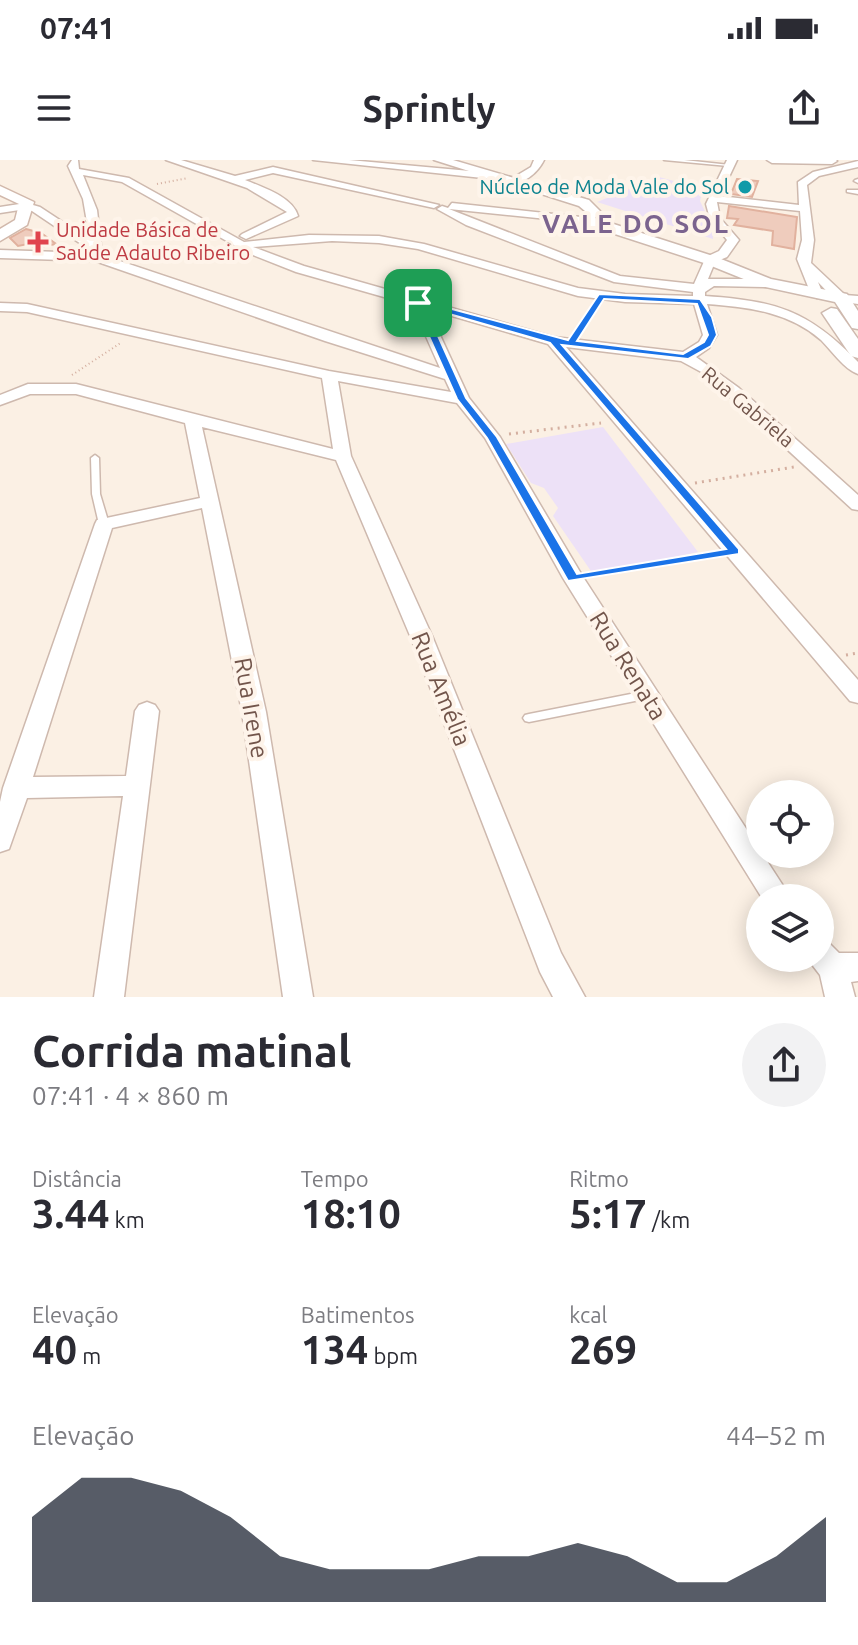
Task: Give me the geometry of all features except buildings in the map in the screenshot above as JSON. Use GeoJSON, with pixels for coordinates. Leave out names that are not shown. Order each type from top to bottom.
{"type":"FeatureCollection","features":[{"type":"Feature","properties":{"kind":"main road"},"geometry":{"type":"LineString","coordinates":[[0,190],[27,202],[22,222],[0,236]]}},
{"type":"Feature","properties":{"kind":"street"},"geometry":{"type":"LineString","coordinates":[[175,160],[233,180],[278,200],[292,211],[293,216],[260,237]]}},
{"type":"Feature","properties":{"kind":"street"},"geometry":{"type":"LineString","coordinates":[[318,160],[492,176],[515,181],[591,206],[593,211],[586,220]]}},
{"type":"Feature","properties":{"kind":"street"},"geometry":{"type":"LineString","coordinates":[[440,160],[472,167],[492,176]]}},
{"type":"Feature","properties":{"kind":"street"},"geometry":{"type":"LineString","coordinates":[[515,181],[535,169],[539,160]]}},
{"type":"Feature","properties":{"kind":"street"},"geometry":{"type":"LineString","coordinates":[[772,160],[826,166],[858,164]]}},
{"type":"Feature","properties":{"kind":"street"},"geometry":{"type":"LineString","coordinates":[[840,160],[826,166],[802,184],[808,240],[803,259],[817,294],[858,352]]}},
{"type":"Feature","properties":{"kind":"street"},"geometry":{"type":"LineString","coordinates":[[685,357],[708,344],[712,335],[700,295],[710,260],[723,254],[733,240],[715,219],[711,204],[730,162]]}},
{"type":"Feature","properties":{"kind":"street"},"geometry":{"type":"LineString","coordinates":[[80,165],[98,237],[97,253]]}},
{"type":"Feature","properties":{"kind":"street","name":"Rua Gabriela"},"geometry":{"type":"LineString","coordinates":[[80,165],[140,188],[252,251],[300,269],[562,342],[685,357],[710,371],[858,505]]}},
{"type":"Feature","properties":{"kind":"street"},"geometry":{"type":"LineString","coordinates":[[233,180],[273,170],[443,207],[586,220],[710,260],[767,283]]}},
{"type":"Feature","properties":{"kind":"street"},"geometry":{"type":"LineString","coordinates":[[715,199],[806,209]]}},
{"type":"Feature","properties":{"kind":"street"},"geometry":{"type":"LineString","coordinates":[[0,210],[26,206],[55,219],[97,253],[330,338],[451,376]]}},
{"type":"Feature","properties":{"kind":"street"},"geometry":{"type":"LineString","coordinates":[[443,207],[597,273],[768,307],[796,316],[813,325],[858,370]]}},
{"type":"Feature","properties":{"kind":"street"},"geometry":{"type":"LineString","coordinates":[[22,222],[55,219]]}},
{"type":"Feature","properties":{"kind":"street"},"geometry":{"type":"LineString","coordinates":[[66,227],[92,222]]}},
{"type":"Feature","properties":{"kind":"street"},"geometry":{"type":"LineString","coordinates":[[240,242],[260,237],[385,240],[429,249],[563,290],[602,296],[700,295],[712,282],[727,280],[767,283],[849,299]]}},
{"type":"Feature","properties":{"kind":"street"},"geometry":{"type":"LineString","coordinates":[[0,254],[97,253]]}},
{"type":"Feature","properties":{"kind":"street"},"geometry":{"type":"LineString","coordinates":[[803,259],[849,299],[858,324]]}},
{"type":"Feature","properties":{"kind":"street","name":"Rua Renata"},"geometry":{"type":"LineString","coordinates":[[418,303],[462,399],[492,437],[573,578],[768,884]]}},
{"type":"Feature","properties":{"kind":"street"},"geometry":{"type":"LineString","coordinates":[[0,307],[27,308],[329,375],[462,399]]}},
{"type":"Feature","properties":{"kind":"street"},"geometry":{"type":"LineString","coordinates":[[562,342],[621,421],[858,695]]}},
{"type":"Feature","properties":{"kind":"street","name":"Rua Amélia"},"geometry":{"type":"LineString","coordinates":[[329,375],[343,456],[422,638],[550,962],[570,997]]}},
{"type":"Feature","properties":{"kind":"street"},"geometry":{"type":"LineString","coordinates":[[0,400],[28,389],[52,387],[90,392],[193,421],[343,456]]}},
{"type":"Feature","properties":{"kind":"street","name":"Rua Irene"},"geometry":{"type":"LineString","coordinates":[[193,421],[254,712],[298,997]]}},
{"type":"Feature","properties":{"kind":"street"},"geometry":{"type":"LineString","coordinates":[[0,841],[8,782],[104,524],[209,501]]}},
{"type":"Feature","properties":{"kind":"street"},"geometry":{"type":"LineString","coordinates":[[109,997],[147,711]]}},
{"type":"Feature","properties":{"kind":"street"},"geometry":{"type":"LineString","coordinates":[[8,782],[138,786]]}},
{"type":"Feature","properties":{"kind":"street"},"geometry":{"type":"LineString","coordinates":[[837,963],[840,997]]}},
{"type":"Feature","properties":{"kind":"lane"},"geometry":{"type":"LineString","coordinates":[[666,160],[730,162]]}},
{"type":"Feature","properties":{"kind":"lane"},"geometry":{"type":"LineString","coordinates":[[849,191],[858,192]]}},
{"type":"Feature","properties":{"kind":"lane"},"geometry":{"type":"LineString","coordinates":[[562,342],[602,296]]}},
{"type":"Feature","properties":{"kind":"lane"},"geometry":{"type":"LineString","coordinates":[[95,458],[96,494],[104,524]]}},
{"type":"Feature","properties":{"kind":"lane"},"geometry":{"type":"LineString","coordinates":[[529,718],[646,695]]}},
{"type":"Feature","properties":{"kind":"path"},"geometry":{"type":"LineString","coordinates":[[140,188],[212,173]]}},
{"type":"Feature","properties":{"kind":"path"},"geometry":{"type":"LineString","coordinates":[[52,387],[135,333]]}},
{"type":"Feature","properties":{"kind":"path"},"geometry":{"type":"LineString","coordinates":[[492,437],[621,421]]}},
{"type":"Feature","properties":{"kind":"path"},"geometry":{"type":"LineString","coordinates":[[676,485],[814,464]]}},
{"type":"Feature","properties":{"kind":"path"},"geometry":{"type":"LineString","coordinates":[[573,578],[734,552]]}},
{"type":"Feature","properties":{"kind":"shaded area"},"geometry":{"type":"Polygon","coordinates":[[[659,177],[703,189],[700,201],[712,226],[713,239],[597,202],[659,177]]]}},
{"type":"Feature","properties":{"kind":"shaded area"},"geometry":{"type":"Polygon","coordinates":[[[603,427],[698,552],[593,574],[553,516],[558,508],[544,488],[531,483],[506,444],[603,427]]]}},
{"type":"Feature","properties":{"kind":"place","name":"Núcleo de Moda Vale do Sol"},"geometry":{"type":"Point","coordinates":[745,187]}},
{"type":"Feature","properties":{"kind":"place","name":"Unidade Básica de Saúde Adauto Ribeiro"},"geometry":{"type":"Point","coordinates":[38,242]}},
{"type":"Feature","properties":{"kind":"district","name":"VALE DO SOL"},"geometry":{"type":"Point","coordinates":[636,224]}},
{"type":"Feature","properties":{"kind":"route"},"geometry":{"type":"LineString","coordinates":[[418,303],[462,399],[492,437],[573,578],[734,552],[553,341],[685,357],[708,344],[712,335],[700,302],[602,296],[571,343],[553,341],[418,303]]}}]}
